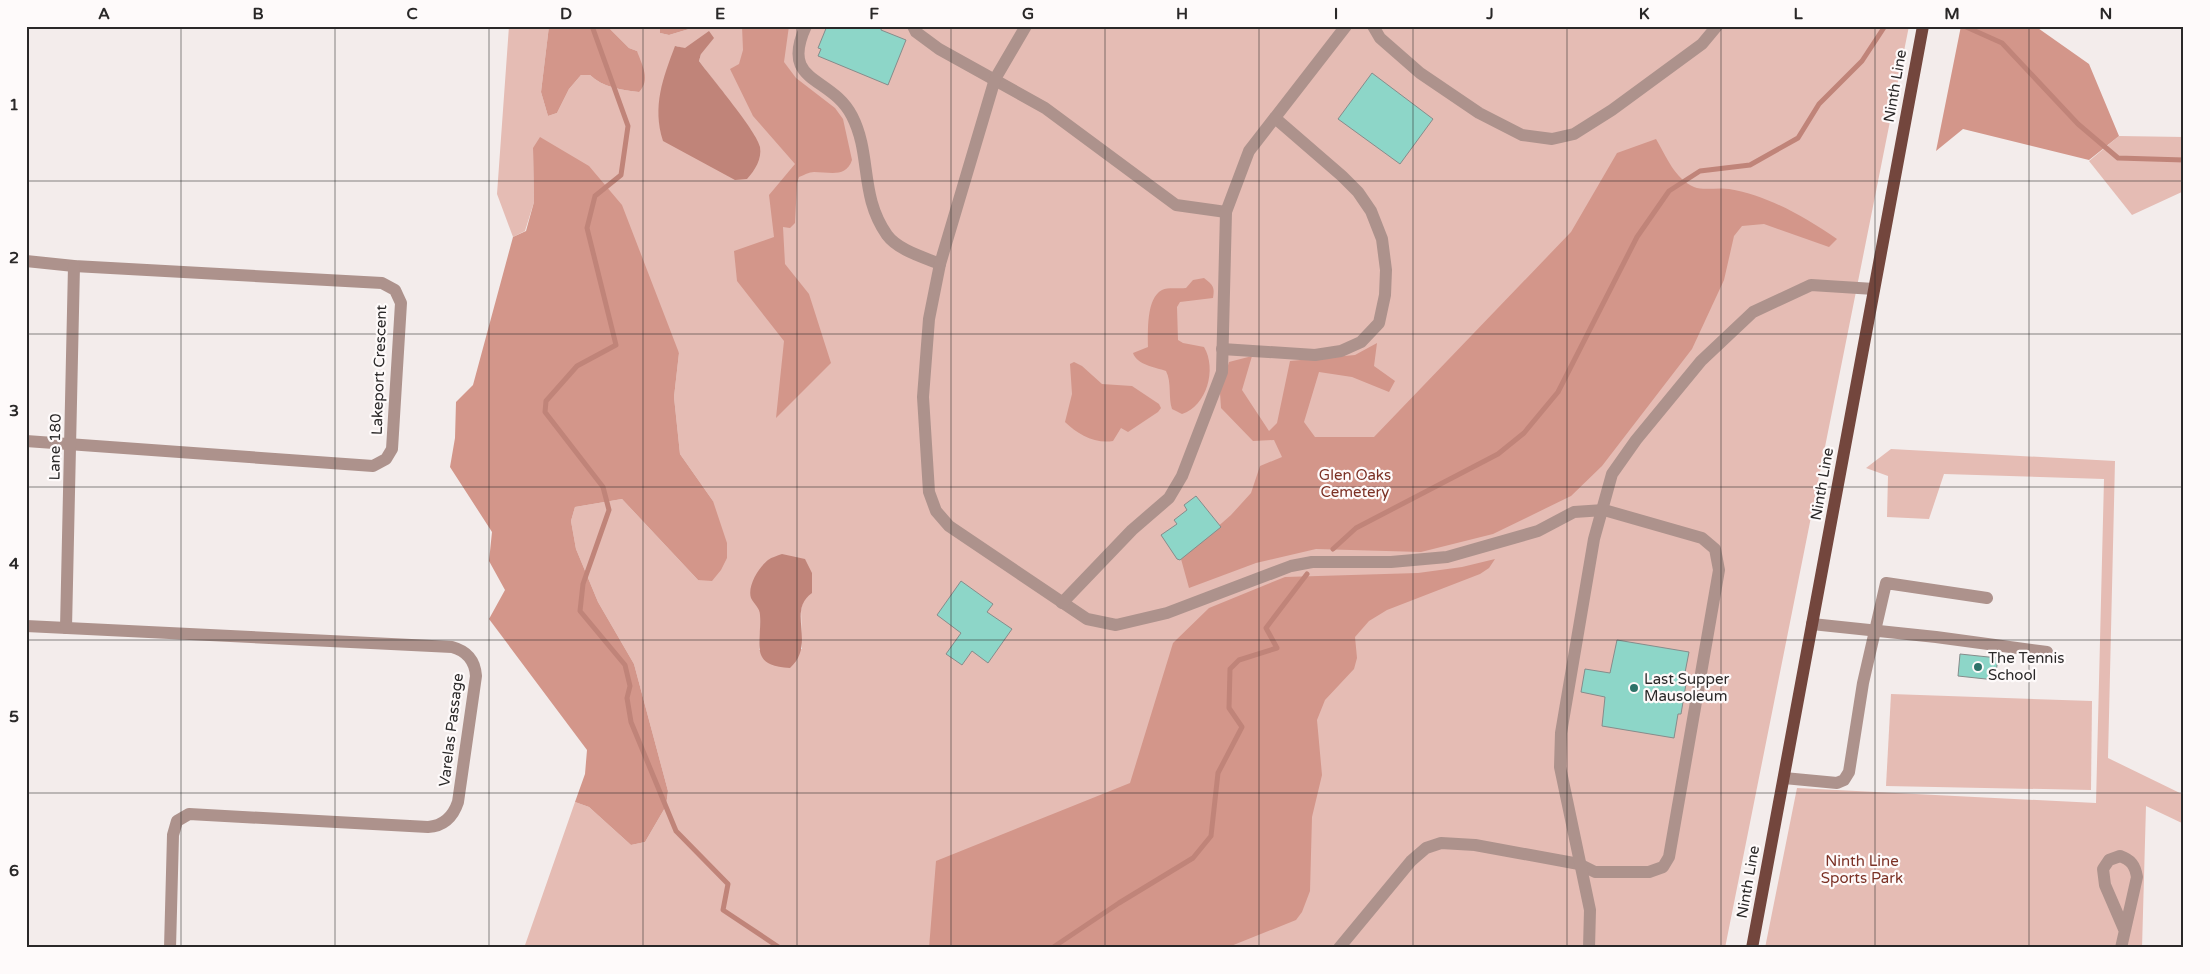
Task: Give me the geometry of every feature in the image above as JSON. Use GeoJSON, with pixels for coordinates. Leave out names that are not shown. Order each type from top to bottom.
{"type":"FeatureCollection","features":[{"type":"Feature","properties":{"kind":"main road","name":"Ninth Line"},"geometry":{"type":"LineString","coordinates":[[1752,948],[1922,26]]}},
{"type":"Feature","properties":{"kind":"street"},"geometry":{"type":"LineString","coordinates":[[806,26],[799,42],[798,59],[807,74],[836,95],[852,116],[862,146],[868,197],[877,219],[889,237],[908,250],[940,264]]}},
{"type":"Feature","properties":{"kind":"street"},"geometry":{"type":"LineString","coordinates":[[913,26],[916,32],[939,49],[1045,108],[1176,205],[1226,212]]}},
{"type":"Feature","properties":{"kind":"street"},"geometry":{"type":"LineString","coordinates":[[1026,26],[995,79],[940,264],[929,319],[923,397],[929,492],[936,511],[949,526],[1062,604],[1087,619],[1116,626],[1167,613],[1291,566],[1312,562],[1391,562],[1448,557],[1538,530],[1574,512],[1604,510],[1702,538],[1715,549],[1719,570],[1669,856],[1663,867],[1649,872],[1595,872],[1581,865],[1475,845],[1441,843],[1426,848],[1411,861],[1339,948]]}},
{"type":"Feature","properties":{"kind":"street"},"geometry":{"type":"LineString","coordinates":[[1062,604],[1132,530],[1169,498],[1182,476],[1222,372],[1226,212],[1249,151],[1346,26]]}},
{"type":"Feature","properties":{"kind":"street"},"geometry":{"type":"LineString","coordinates":[[1373,26],[1380,38],[1420,72],[1479,113],[1522,135],[1552,139],[1574,134],[1612,110],[1702,44],[1717,26]]}},
{"type":"Feature","properties":{"kind":"street"},"geometry":{"type":"LineString","coordinates":[[1222,349],[1315,355],[1341,351],[1361,342],[1379,323],[1385,295],[1386,270],[1382,239],[1371,211],[1358,192],[1342,176],[1275,118]]}},
{"type":"Feature","properties":{"kind":"street","name":"Lakeport Crescent"},"geometry":{"type":"LineString","coordinates":[[26,261],[74,266],[382,283],[395,290],[401,303],[392,449],[386,460],[373,466],[26,440]]}},
{"type":"Feature","properties":{"kind":"street","name":"Lane 180"},"geometry":{"type":"LineString","coordinates":[[66,628],[72,443],[74,266]]}},
{"type":"Feature","properties":{"kind":"street"},"geometry":{"type":"LineString","coordinates":[[1589,948],[1590,910],[1560,766],[1561,733],[1594,539],[1604,510],[1612,474],[1636,440],[1701,361],[1753,312],[1811,285],[1874,289]]}},
{"type":"Feature","properties":{"kind":"street"},"geometry":{"type":"LineString","coordinates":[[1784,778],[1837,783],[1844,780],[1849,772],[1863,683],[1886,583],[1987,598]]}},
{"type":"Feature","properties":{"kind":"street"},"geometry":{"type":"LineString","coordinates":[[1812,624],[1936,637],[2047,652]]}},
{"type":"Feature","properties":{"kind":"street","name":"Varelas Passage"},"geometry":{"type":"LineString","coordinates":[[26,626],[452,647],[459,648],[470,657],[476,669],[458,802],[452,816],[441,824],[428,827],[189,814],[178,821],[173,835],[170,948]]}},
{"type":"Feature","properties":{"kind":"street"},"geometry":{"type":"LineString","coordinates":[[2121,948],[2124,929],[2138,877],[2136,868],[2129,860],[2120,856],[2109,860],[2103,869],[2105,885],[2124,929]]}},
{"type":"Feature","properties":{"kind":"green space","name":"Glen Oaks Cemetery"},"geometry":{"type":"Polygon","coordinates":[[[509,26],[549,26],[541,92],[548,116],[557,113],[569,89],[581,75],[590,75],[600,82],[613,87],[639,92],[637,51],[629,48],[607,26],[660,26],[660,33],[669,35],[699,26],[1909,26],[1725,948],[524,948],[575,802],[589,807],[631,845],[645,842],[666,806],[668,791],[634,664],[598,602],[576,549],[571,521],[575,507],[622,499],[698,580],[713,501],[680,454],[674,397],[679,353],[533,148],[534,202],[525,231],[513,237],[497,194],[509,26]],[[676,46],[753,133],[699,61],[701,54],[676,46]],[[804,598],[761,612],[759,650],[802,649],[801,610],[804,598]]]}},
{"type":"Feature","properties":{"kind":"green space"},"geometry":{"type":"Polygon","coordinates":[[[549,26],[607,26],[629,48],[637,51],[645,77],[643,87],[639,92],[619,89],[606,85],[590,75],[581,75],[569,89],[557,113],[548,116],[541,92],[549,26]]]}},
{"type":"Feature","properties":{"kind":"green space"},"geometry":{"type":"Polygon","coordinates":[[[660,26],[699,26],[669,35],[660,33],[660,26]]]}},
{"type":"Feature","properties":{"kind":"green space"},"geometry":{"type":"Polygon","coordinates":[[[742,26],[789,26],[784,62],[796,78],[835,108],[843,119],[852,160],[849,166],[842,172],[812,172],[799,177],[795,223],[790,228],[783,227],[785,264],[809,294],[831,363],[776,418],[784,341],[737,281],[734,251],[774,237],[769,195],[795,164],[753,116],[730,69],[739,64],[743,50],[742,26]]]}},
{"type":"Feature","properties":{"kind":"green space"},"geometry":{"type":"Polygon","coordinates":[[[1961,26],[2035,26],[2089,64],[2119,136],[2089,160],[1963,129],[1936,151],[1961,26]]]}},
{"type":"Feature","properties":{"kind":"green space"},"geometry":{"type":"Polygon","coordinates":[[[2119,136],[2184,137],[2184,191],[2132,215],[2089,161],[2119,136]]]}},
{"type":"Feature","properties":{"kind":"green space"},"geometry":{"type":"Polygon","coordinates":[[[540,137],[589,166],[622,205],[679,353],[674,397],[680,454],[713,501],[727,543],[727,558],[721,570],[712,581],[698,580],[622,499],[575,507],[571,521],[576,549],[598,602],[634,664],[668,791],[666,806],[645,842],[631,845],[589,807],[575,802],[585,774],[587,750],[489,619],[505,590],[489,561],[492,532],[450,467],[455,438],[456,402],[473,385],[513,237],[526,231],[534,202],[533,148],[540,137]]]}},
{"type":"Feature","properties":{"kind":"green space"},"geometry":{"type":"Polygon","coordinates":[[[1656,139],[1676,173],[1681,179],[1694,187],[1729,189],[1772,202],[1811,222],[1837,239],[1829,247],[1764,224],[1742,226],[1734,236],[1724,280],[1692,349],[1602,466],[1571,496],[1493,534],[1421,552],[1316,549],[1256,563],[1189,588],[1181,559],[1231,515],[1251,493],[1260,466],[1282,457],[1274,440],[1253,441],[1221,408],[1220,393],[1229,362],[1252,356],[1242,390],[1269,431],[1277,423],[1290,361],[1355,355],[1377,343],[1374,366],[1395,381],[1389,392],[1352,377],[1319,372],[1304,422],[1315,437],[1374,437],[1571,232],[1617,153],[1656,139]]]}},
{"type":"Feature","properties":{"kind":"green space"},"geometry":{"type":"Polygon","coordinates":[[[1204,278],[1213,286],[1213,298],[1180,302],[1177,307],[1178,340],[1183,343],[1204,347],[1210,366],[1207,386],[1203,395],[1191,410],[1182,414],[1172,409],[1169,380],[1166,371],[1142,363],[1133,353],[1148,347],[1149,316],[1153,300],[1157,294],[1164,289],[1186,288],[1193,280],[1204,278]]]}},
{"type":"Feature","properties":{"kind":"green space"},"geometry":{"type":"Polygon","coordinates":[[[1074,362],[1082,366],[1102,384],[1132,386],[1159,404],[1161,408],[1128,432],[1121,428],[1113,441],[1100,441],[1081,434],[1065,422],[1072,394],[1070,364],[1074,362]]]}},
{"type":"Feature","properties":{"kind":"green space","name":"Ninth Line Sports Park"},"geometry":{"type":"Polygon","coordinates":[[[1891,449],[2115,461],[2108,758],[2184,795],[2184,824],[2146,806],[2142,948],[1765,948],[1797,788],[2096,803],[2104,479],[1944,474],[1929,519],[1887,517],[1888,476],[1866,468],[1891,449]]]}},
{"type":"Feature","properties":{"kind":"green space"},"geometry":{"type":"Polygon","coordinates":[[[1495,559],[1489,568],[1480,574],[1387,610],[1369,621],[1355,637],[1357,658],[1354,669],[1325,700],[1317,720],[1322,775],[1312,817],[1310,891],[1302,912],[1296,920],[1226,948],[929,948],[936,861],[1130,783],[1173,643],[1209,608],[1285,577],[1418,573],[1462,567],[1495,559]]]}},
{"type":"Feature","properties":{"kind":"green space"},"geometry":{"type":"Polygon","coordinates":[[[1891,694],[2092,701],[2091,790],[1886,786],[1891,694]]]}},
{"type":"Feature","properties":{"kind":"shaded area"},"geometry":{"type":"Polygon","coordinates":[[[709,31],[714,38],[701,54],[699,61],[743,118],[760,147],[760,156],[757,164],[747,179],[735,180],[663,141],[659,116],[660,92],[675,46],[685,48],[709,31]]]}},
{"type":"Feature","properties":{"kind":"shaded area"},"geometry":{"type":"Polygon","coordinates":[[[782,554],[805,559],[812,573],[812,593],[805,600],[801,609],[801,649],[798,659],[790,668],[768,663],[763,658],[759,644],[760,613],[750,593],[752,583],[761,567],[770,559],[782,554]]]}},
{"type":"Feature","properties":{"kind":"building"},"geometry":{"type":"Polygon","coordinates":[[[827,26],[882,26],[881,30],[906,40],[888,85],[818,56],[821,49],[818,48],[827,26]]]}},
{"type":"Feature","properties":{"kind":"building"},"geometry":{"type":"Polygon","coordinates":[[[1372,73],[1433,119],[1400,164],[1338,119],[1372,73]]]}},
{"type":"Feature","properties":{"kind":"building"},"geometry":{"type":"Polygon","coordinates":[[[1196,496],[1221,527],[1180,560],[1177,559],[1161,535],[1177,524],[1174,520],[1187,510],[1184,505],[1196,496]]]}},
{"type":"Feature","properties":{"kind":"building"},"geometry":{"type":"Polygon","coordinates":[[[961,581],[993,604],[987,612],[1012,629],[988,663],[972,651],[962,665],[946,654],[961,633],[937,615],[961,581]]]}},
{"type":"Feature","properties":{"kind":"building","name":"Last Supper Mausoleum"},"geometry":{"type":"Polygon","coordinates":[[[1617,640],[1689,652],[1683,683],[1686,684],[1681,714],[1678,714],[1674,738],[1602,726],[1605,697],[1581,692],[1585,669],[1610,673],[1617,640]]]}},
{"type":"Feature","properties":{"kind":"building","name":"The Tennis School"},"geometry":{"type":"Polygon","coordinates":[[[1960,654],[1998,658],[1995,680],[1958,676],[1960,654]]]}},
{"type":"Feature","properties":{"kind":"waterway"},"geometry":{"type":"LineString","coordinates":[[592,26],[628,126],[621,175],[595,196],[587,228],[616,345],[577,366],[546,401],[545,412],[603,487],[609,510],[583,584],[580,611],[625,665],[630,686],[627,698],[631,722],[676,831],[728,884],[723,910],[780,948]]}},
{"type":"Feature","properties":{"kind":"waterway"},"geometry":{"type":"LineString","coordinates":[[1333,549],[1356,528],[1498,454],[1524,433],[1558,392],[1637,237],[1669,191],[1700,171],[1750,165],[1798,138],[1819,104],[1862,61],[1885,26]]}},
{"type":"Feature","properties":{"kind":"waterway"},"geometry":{"type":"LineString","coordinates":[[1964,26],[2002,43],[2078,124],[2118,158],[2184,160]]}},
{"type":"Feature","properties":{"kind":"waterway"},"geometry":{"type":"LineString","coordinates":[[1052,948],[1119,903],[1193,858],[1211,836],[1218,773],[1242,727],[1229,708],[1230,669],[1239,660],[1277,648],[1266,628],[1307,574]]}},
{"type":"Feature","properties":{"kind":"place","name":"The Tennis School"},"geometry":{"type":"Point","coordinates":[1978,667]}},
{"type":"Feature","properties":{"kind":"place","name":"Last Supper Mausoleum"},"geometry":{"type":"Point","coordinates":[1634,688]}}]}
